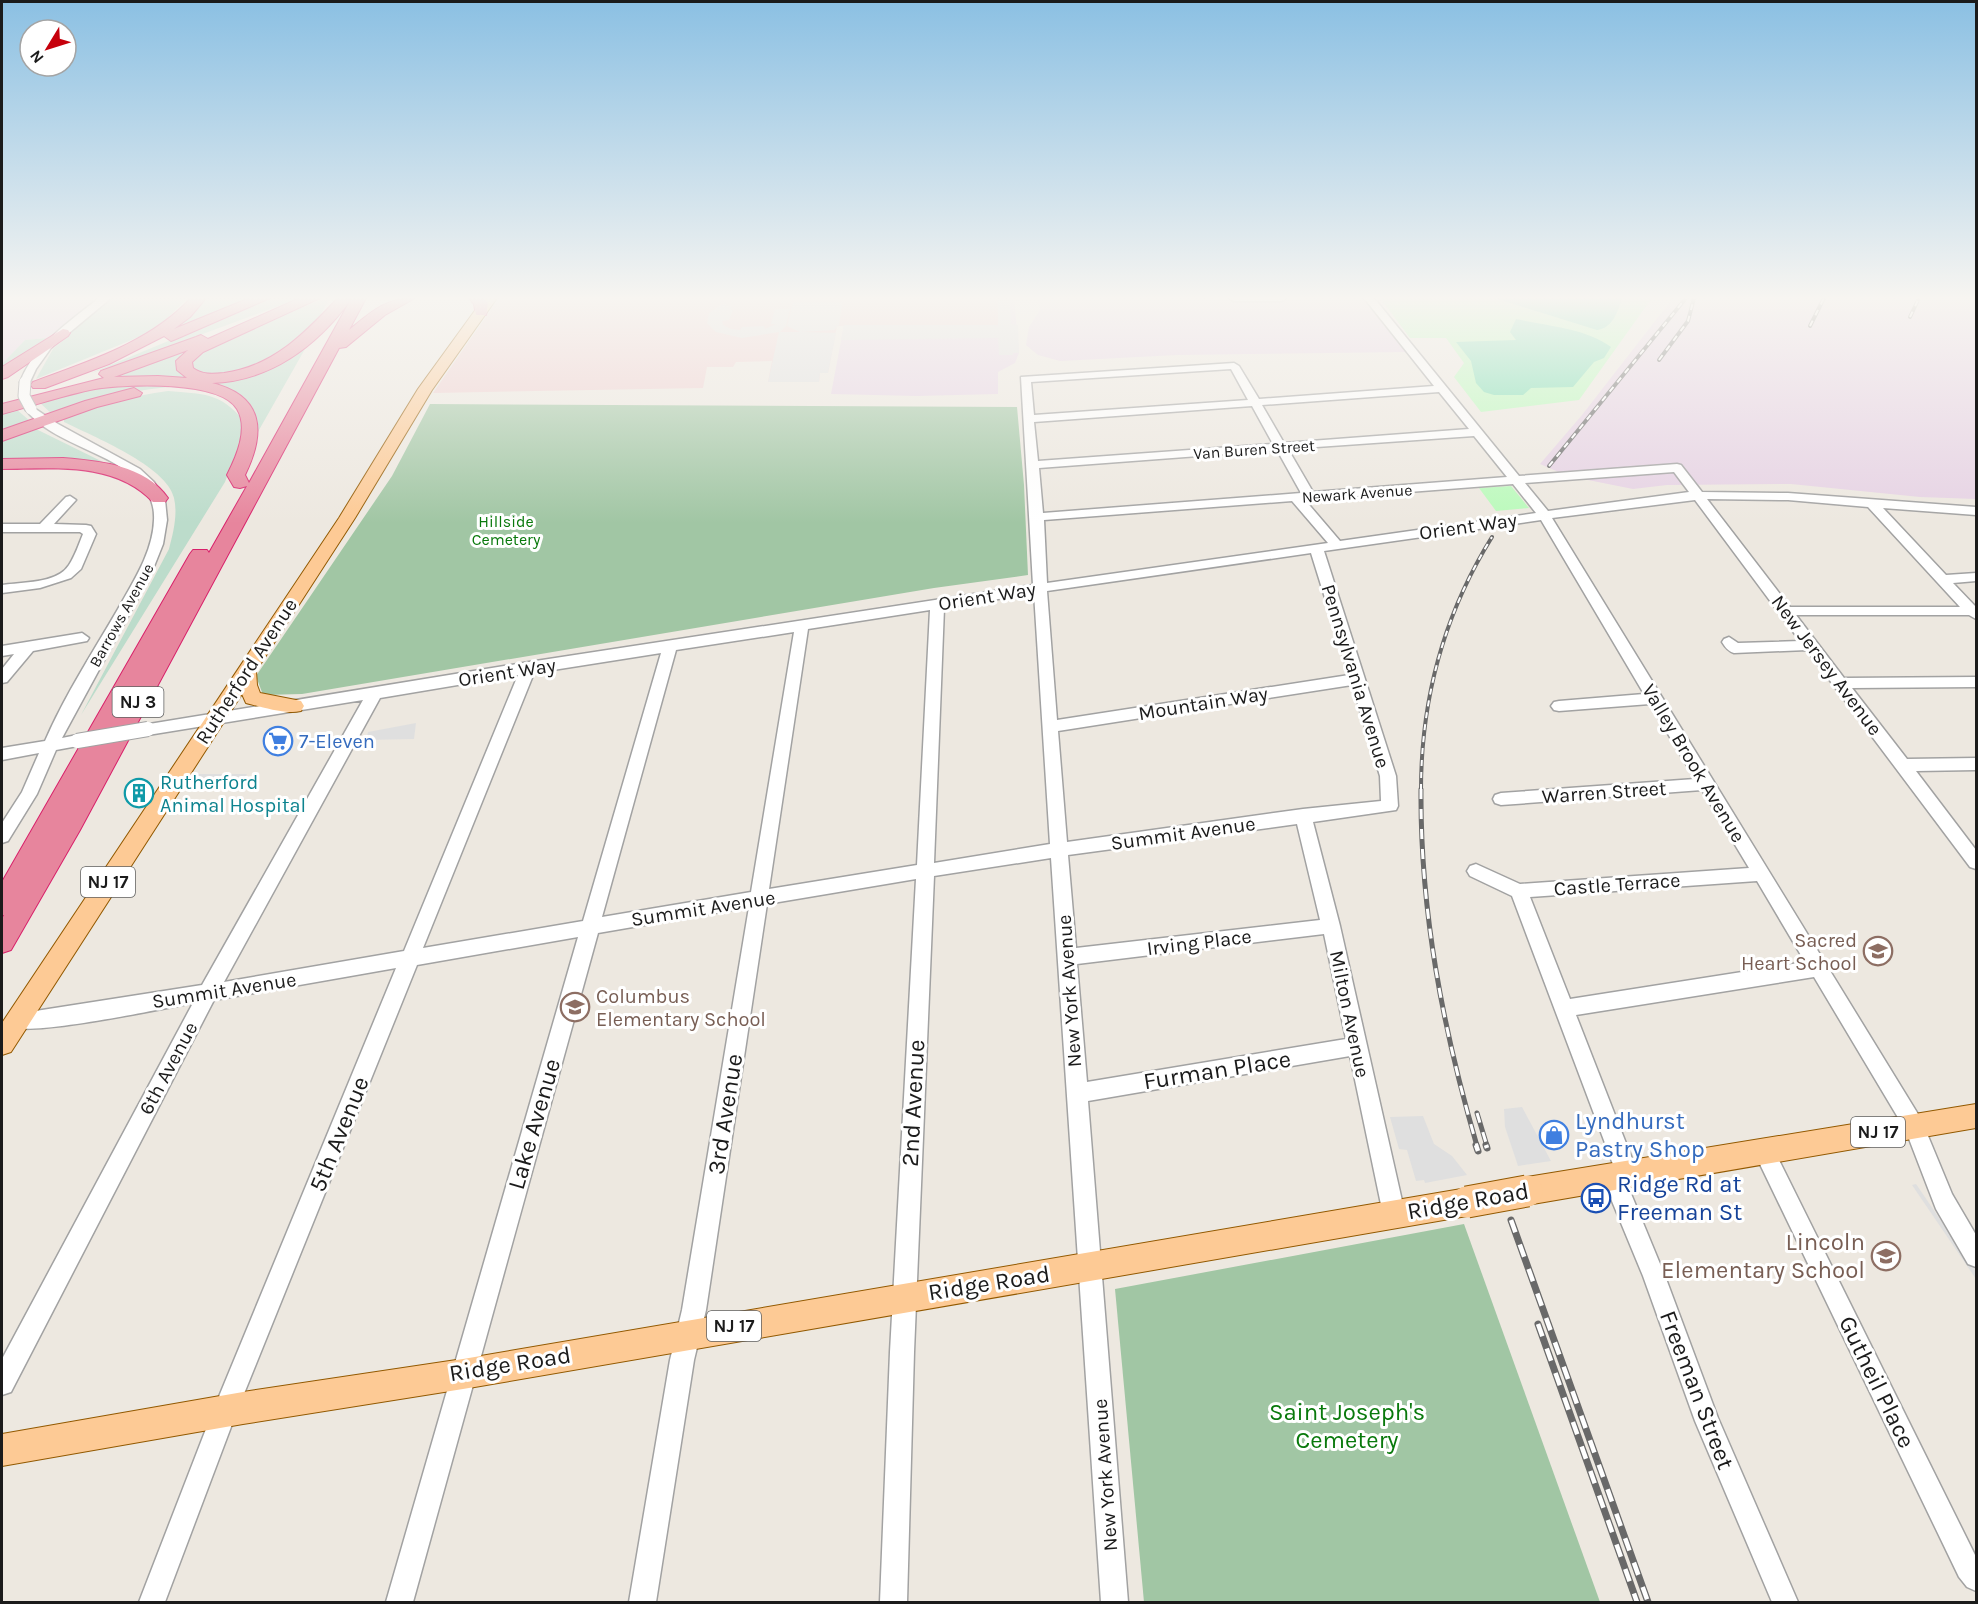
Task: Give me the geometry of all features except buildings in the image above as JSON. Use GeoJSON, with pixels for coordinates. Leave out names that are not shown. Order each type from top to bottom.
{"type":"FeatureCollection","features":[{"type":"Feature","properties":{"kind":"highway"},"geometry":{"type":"LineString","coordinates":[[2,399],[68,373]]}},
{"type":"Feature","properties":{"kind":"highway"},"geometry":{"type":"LineString","coordinates":[[2,399],[78,373]]}},
{"type":"Feature","properties":{"kind":"highway"},"geometry":{"type":"LineString","coordinates":[[2,409],[109,373]]}},
{"type":"Feature","properties":{"kind":"highway"},"geometry":{"type":"LineString","coordinates":[[190,373],[196,376],[218,378],[248,373]]}},
{"type":"Feature","properties":{"kind":"highway","name":"NJ 3"},"geometry":{"type":"LineString","coordinates":[[2,903],[240,483],[305,373]]}},
{"type":"Feature","properties":{"kind":"highway","name":"NJ 3"},"geometry":{"type":"LineString","coordinates":[[2,942],[81,805],[318,373]]}},
{"type":"Feature","properties":{"kind":"highway"},"geometry":{"type":"LineString","coordinates":[[2,409],[89,385],[144,380],[182,383],[220,391],[241,403],[248,416],[248,442],[236,475],[240,483]]}},
{"type":"Feature","properties":{"kind":"highway"},"geometry":{"type":"LineString","coordinates":[[2,436],[37,415],[110,398],[169,389],[220,395],[238,404],[248,416]]}},
{"type":"Feature","properties":{"kind":"highway"},"geometry":{"type":"LineString","coordinates":[[2,464],[65,464],[109,469],[146,484],[159,498]]}},
{"type":"Feature","properties":{"kind":"main road","name":"Rutherford Avenue"},"geometry":{"type":"LineString","coordinates":[[2,1044],[347,518],[435,373]]}},
{"type":"Feature","properties":{"kind":"main road"},"geometry":{"type":"LineString","coordinates":[[247,670],[247,685],[253,698],[294,706]]}},
{"type":"Feature","properties":{"kind":"main road","name":"Ridge Road"},"geometry":{"type":"LineString","coordinates":[[2,1450],[225,1411],[463,1374],[903,1296],[1977,1116]]}},
{"type":"Feature","properties":{"kind":"street"},"geometry":{"type":"LineString","coordinates":[[29,373],[24,382],[24,396],[37,415],[136,472],[152,485],[159,498]]}},
{"type":"Feature","properties":{"kind":"street","name":"New York Avenue"},"geometry":{"type":"LineString","coordinates":[[1115,1602],[1040,588],[1037,517],[1025,379],[1124,373]]}},
{"type":"Feature","properties":{"kind":"street","name":"New York Avenue"},"geometry":{"type":"LineString","coordinates":[[1238,373],[1256,403]]}},
{"type":"Feature","properties":{"kind":"street","name":"Valley Brook Avenue"},"geometry":{"type":"LineString","coordinates":[[1429,373],[1544,515],[1914,1126],[1944,1201],[1977,1256]]}},
{"type":"Feature","properties":{"kind":"street"},"geometry":{"type":"LineString","coordinates":[[1028,419],[1442,389]]}},
{"type":"Feature","properties":{"kind":"street"},"geometry":{"type":"LineString","coordinates":[[1256,403],[1281,447],[1302,497],[1337,545]]}},
{"type":"Feature","properties":{"kind":"street","name":"Van Buren Street"},"geometry":{"type":"LineString","coordinates":[[1032,465],[1475,432]]}},
{"type":"Feature","properties":{"kind":"street","name":"Newark Avenue"},"geometry":{"type":"LineString","coordinates":[[1037,517],[1677,468]]}},
{"type":"Feature","properties":{"kind":"street","name":"New Jersey Avenue"},"geometry":{"type":"LineString","coordinates":[[1677,468],[1976,859]]}},
{"type":"Feature","properties":{"kind":"street","name":"Orient Way"},"geometry":{"type":"LineString","coordinates":[[2,753],[529,667],[1040,588],[1698,495],[1744,494],[1977,511]]}},
{"type":"Feature","properties":{"kind":"street","name":"Barrows Avenue"},"geometry":{"type":"LineString","coordinates":[[2,836],[29,794],[50,745],[148,568],[160,530],[159,498]]}},
{"type":"Feature","properties":{"kind":"street"},"geometry":{"type":"LineString","coordinates":[[43,528],[70,500]]}},
{"type":"Feature","properties":{"kind":"street"},"geometry":{"type":"LineString","coordinates":[[1870,502],[1975,613]]}},
{"type":"Feature","properties":{"kind":"street"},"geometry":{"type":"LineString","coordinates":[[2,528],[80,528],[89,531],[90,536],[74,569],[56,580],[2,589]]}},
{"type":"Feature","properties":{"kind":"street","name":"Pennsylvania Avenue"},"geometry":{"type":"LineString","coordinates":[[1316,548],[1388,776],[1390,806]]}},
{"type":"Feature","properties":{"kind":"street"},"geometry":{"type":"LineString","coordinates":[[1942,579],[1977,577]]}},
{"type":"Feature","properties":{"kind":"street","name":"2nd Avenue"},"geometry":{"type":"LineString","coordinates":[[894,1602],[903,1296],[927,872],[937,604]]}},
{"type":"Feature","properties":{"kind":"street"},"geometry":{"type":"LineString","coordinates":[[1786,611],[1975,613]]}},
{"type":"Feature","properties":{"kind":"street","name":"3rd Avenue"},"geometry":{"type":"LineString","coordinates":[[643,1602],[694,1310],[802,625]]}},
{"type":"Feature","properties":{"kind":"street"},"geometry":{"type":"LineString","coordinates":[[2,651],[82,638]]}},
{"type":"Feature","properties":{"kind":"street"},"geometry":{"type":"LineString","coordinates":[[1729,642],[1734,648],[1812,645]]}},
{"type":"Feature","properties":{"kind":"street","name":"Lake Avenue"},"geometry":{"type":"LineString","coordinates":[[399,1602],[670,646]]}},
{"type":"Feature","properties":{"kind":"street"},"geometry":{"type":"LineString","coordinates":[[2,678],[28,647]]}},
{"type":"Feature","properties":{"kind":"street","name":"5th Avenue"},"geometry":{"type":"LineString","coordinates":[[152,1602],[225,1411],[529,667]]}},
{"type":"Feature","properties":{"kind":"street","name":"Mountain Way"},"geometry":{"type":"LineString","coordinates":[[1050,726],[1356,679]]}},
{"type":"Feature","properties":{"kind":"street"},"geometry":{"type":"LineString","coordinates":[[1841,683],[1977,682]]}},
{"type":"Feature","properties":{"kind":"street","name":"6th Avenue"},"geometry":{"type":"LineString","coordinates":[[2,1383],[208,993],[374,694]]}},
{"type":"Feature","properties":{"kind":"street"},"geometry":{"type":"LineString","coordinates":[[1559,706],[1655,698]]}},
{"type":"Feature","properties":{"kind":"street"},"geometry":{"type":"LineString","coordinates":[[1903,765],[1977,764]]}},
{"type":"Feature","properties":{"kind":"street","name":"Warren Street"},"geometry":{"type":"LineString","coordinates":[[1501,799],[1707,784]]}},
{"type":"Feature","properties":{"kind":"street","name":"Summit Avenue"},"geometry":{"type":"LineString","coordinates":[[17,1021],[44,1019],[208,993],[590,926],[1059,850],[1303,815],[1390,806]]}},
{"type":"Feature","properties":{"kind":"street","name":"Milton Avenue"},"geometry":{"type":"LineString","coordinates":[[1303,815],[1394,1214]]}},
{"type":"Feature","properties":{"kind":"street","name":"Castle Terrace"},"geometry":{"type":"LineString","coordinates":[[1476,871],[1519,891],[1762,874]]}},
{"type":"Feature","properties":{"kind":"street","name":"Freeman Street"},"geometry":{"type":"LineString","coordinates":[[1519,891],[1564,1008],[1619,1176],[1707,1421],[1785,1602]]}},
{"type":"Feature","properties":{"kind":"street","name":"Irving Place"},"geometry":{"type":"LineString","coordinates":[[1067,957],[1330,926]]}},
{"type":"Feature","properties":{"kind":"street"},"geometry":{"type":"LineString","coordinates":[[1564,1008],[1819,968]]}},
{"type":"Feature","properties":{"kind":"street","name":"Furman Place"},"geometry":{"type":"LineString","coordinates":[[1077,1093],[1357,1046]]}},
{"type":"Feature","properties":{"kind":"street","name":"Gutheil Place"},"geometry":{"type":"LineString","coordinates":[[1764,1152],[1968,1568],[1977,1578]]}},
{"type":"Feature","properties":{"kind":"shaded area"},"geometry":{"type":"Polygon","coordinates":[[[447,373],[706,373],[703,388],[433,393],[447,373]]]}},
{"type":"Feature","properties":{"kind":"shaded area"},"geometry":{"type":"Polygon","coordinates":[[[770,373],[828,373],[820,373],[819,382],[768,382],[770,373]]]}},
{"type":"Feature","properties":{"kind":"shaded area"},"geometry":{"type":"Polygon","coordinates":[[[770,373],[828,373],[820,373],[819,382],[768,382],[770,373]]]}},
{"type":"Feature","properties":{"kind":"shaded area"},"geometry":{"type":"Polygon","coordinates":[[[835,373],[998,373],[998,394],[917,396],[831,394],[835,373]]]}},
{"type":"Feature","properties":{"kind":"shaded area"},"geometry":{"type":"Polygon","coordinates":[[[1615,373],[1976,373],[1976,499],[1920,497],[1791,484],[1667,485],[1633,489],[1568,476],[1540,464],[1615,373]]]}},
{"type":"Feature","properties":{"kind":"shaded area"},"geometry":{"type":"Polygon","coordinates":[[[416,723],[414,739],[366,740],[368,732],[416,723]]]}},
{"type":"Feature","properties":{"kind":"shaded area"},"geometry":{"type":"Polygon","coordinates":[[[198,774],[247,774],[243,781],[194,780],[198,774]]]}},
{"type":"Feature","properties":{"kind":"shaded area"},"geometry":{"type":"Polygon","coordinates":[[[1522,1107],[1551,1161],[1518,1166],[1505,1127],[1504,1109],[1522,1107]]]}},
{"type":"Feature","properties":{"kind":"shaded area"},"geometry":{"type":"Polygon","coordinates":[[[1423,1116],[1434,1144],[1452,1156],[1467,1175],[1425,1183],[1424,1180],[1416,1181],[1407,1150],[1399,1149],[1390,1117],[1423,1116]]]}},
{"type":"Feature","properties":{"kind":"shaded area"},"geometry":{"type":"Polygon","coordinates":[[[1916,1184],[1976,1272],[1976,1279],[1912,1185],[1916,1184]]]}},
{"type":"Feature","properties":{"kind":"green space"},"geometry":{"type":"Polygon","coordinates":[[[39,373],[51,373],[36,379],[39,373]]]}},
{"type":"Feature","properties":{"kind":"green space"},"geometry":{"type":"Polygon","coordinates":[[[122,373],[180,373],[190,379],[237,373],[291,373],[255,437],[256,419],[243,397],[218,387],[105,379],[122,373]]]}},
{"type":"Feature","properties":{"kind":"green space"},"geometry":{"type":"Polygon","coordinates":[[[198,373],[232,373],[218,376],[198,373]]]}},
{"type":"Feature","properties":{"kind":"green space"},"geometry":{"type":"Polygon","coordinates":[[[1457,373],[1598,373],[1579,400],[1481,412],[1454,377],[1457,373]]]}},
{"type":"Feature","properties":{"kind":"green space"},"geometry":{"type":"Polygon","coordinates":[[[1474,373],[1585,373],[1573,387],[1531,388],[1523,395],[1494,395],[1484,392],[1476,383],[1474,373]]]}},
{"type":"Feature","properties":{"kind":"green space"},"geometry":{"type":"Polygon","coordinates":[[[128,382],[183,386],[117,395],[52,414],[39,402],[80,389],[128,382]]]}},
{"type":"Feature","properties":{"kind":"green space"},"geometry":{"type":"Polygon","coordinates":[[[168,391],[201,394],[227,404],[244,421],[243,447],[236,453],[225,482],[81,715],[169,549],[175,504],[168,486],[144,464],[127,453],[64,422],[64,419],[115,401],[168,391]]]}},
{"type":"Feature","properties":{"kind":"green space","name":"Hillside Cemetery"},"geometry":{"type":"Polygon","coordinates":[[[430,404],[1017,407],[1024,485],[1028,575],[934,588],[302,694],[263,695],[256,676],[392,476],[430,404]]]}},
{"type":"Feature","properties":{"kind":"green space"},"geometry":{"type":"Polygon","coordinates":[[[16,409],[30,421],[23,426],[2,433],[2,414],[16,409]]]}},
{"type":"Feature","properties":{"kind":"green space"},"geometry":{"type":"Polygon","coordinates":[[[36,429],[105,463],[2,459],[2,439],[36,429]]]}},
{"type":"Feature","properties":{"kind":"green space"},"geometry":{"type":"Polygon","coordinates":[[[1511,486],[1529,508],[1496,511],[1479,488],[1511,486]]]}},
{"type":"Feature","properties":{"kind":"green space","name":"Saint Joseph's Cemetery"},"geometry":{"type":"Polygon","coordinates":[[[1464,1224],[1600,1602],[1144,1602],[1115,1289],[1464,1224]]]}},
{"type":"Feature","properties":{"kind":"railway"},"geometry":{"type":"LineString","coordinates":[[1549,466],[1625,373]]}},
{"type":"Feature","properties":{"kind":"railway"},"geometry":{"type":"LineString","coordinates":[[1421,790],[1425,723],[1439,659],[1448,627],[1461,596],[1492,537]]}},
{"type":"Feature","properties":{"kind":"railway"},"geometry":{"type":"LineString","coordinates":[[1421,790],[1425,880],[1436,970],[1454,1058],[1477,1146]]}},
{"type":"Feature","properties":{"kind":"railway"},"geometry":{"type":"LineString","coordinates":[[1477,1113],[1487,1146]]}},
{"type":"Feature","properties":{"kind":"railway"},"geometry":{"type":"LineString","coordinates":[[1476,1145],[1478,1151]]}},
{"type":"Feature","properties":{"kind":"railway"},"geometry":{"type":"LineString","coordinates":[[1511,1220],[1648,1602]]}},
{"type":"Feature","properties":{"kind":"railway"},"geometry":{"type":"LineString","coordinates":[[1538,1324],[1637,1602]]}},
{"type":"Feature","properties":{"kind":"place","name":"7-Eleven"},"geometry":{"type":"Point","coordinates":[278,741]}},
{"type":"Feature","properties":{"kind":"place","name":"Rutherford Animal Hospital"},"geometry":{"type":"Point","coordinates":[139,793]}},
{"type":"Feature","properties":{"kind":"place","name":"Sacred Heart School"},"geometry":{"type":"Point","coordinates":[1878,951]}},
{"type":"Feature","properties":{"kind":"place","name":"Columbus Elementary School"},"geometry":{"type":"Point","coordinates":[575,1007]}},
{"type":"Feature","properties":{"kind":"place","name":"Lyndhurst Pastry Shop"},"geometry":{"type":"Point","coordinates":[1554,1135]}},
{"type":"Feature","properties":{"kind":"place","name":"Ridge Rd at Freeman St"},"geometry":{"type":"Point","coordinates":[1596,1198]}},
{"type":"Feature","properties":{"kind":"place","name":"Lincoln Elementary School"},"geometry":{"type":"Point","coordinates":[1886,1256]}}]}
